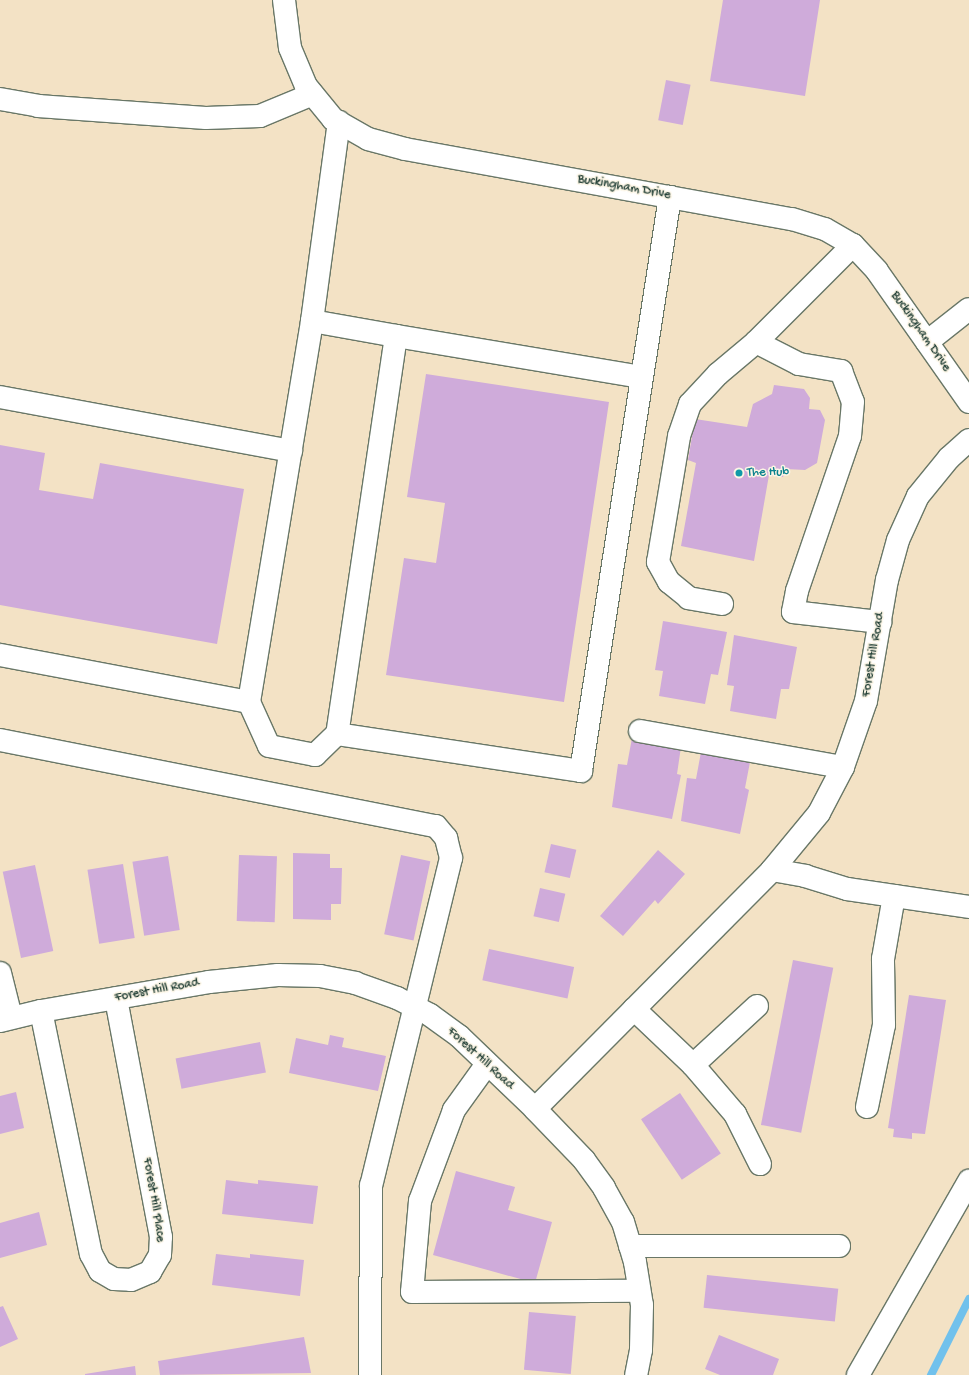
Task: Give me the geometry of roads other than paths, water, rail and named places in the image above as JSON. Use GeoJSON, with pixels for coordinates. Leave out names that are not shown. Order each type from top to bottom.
{"type":"FeatureCollection","features":[{"type":"Feature","properties":{"kind":"street","name":"Buckingham Drive"},"geometry":{"type":"LineString","coordinates":[[284,0],[290,48],[306,86],[333,119],[368,139],[405,149],[792,219],[825,228],[853,245],[877,270],[969,402]]}},
{"type":"Feature","properties":{"kind":"street"},"geometry":{"type":"LineString","coordinates":[[0,99],[38,106],[206,118],[260,116],[313,94]]}},
{"type":"Feature","properties":{"kind":"street"},"geometry":{"type":"LineString","coordinates":[[339,122],[312,321],[250,702],[268,746],[315,755],[337,734],[396,336]]}},
{"type":"Feature","properties":{"kind":"street"},"geometry":{"type":"LineString","coordinates":[[337,734],[581,771],[670,197]]}},
{"type":"Feature","properties":{"kind":"street"},"geometry":{"type":"LineString","coordinates":[[722,604],[689,598],[669,582],[658,562],[679,436],[690,404],[718,374],[756,342],[853,245]]}},
{"type":"Feature","properties":{"kind":"street"},"geometry":{"type":"LineString","coordinates":[[927,342],[969,309]]}},
{"type":"Feature","properties":{"kind":"street"},"geometry":{"type":"LineString","coordinates":[[312,321],[642,377]]}},
{"type":"Feature","properties":{"kind":"street"},"geometry":{"type":"LineString","coordinates":[[756,342],[799,364],[841,371],[853,402],[850,436],[797,591],[793,612],[880,622]]}},
{"type":"Feature","properties":{"kind":"street"},"geometry":{"type":"LineString","coordinates":[[0,397],[291,451]]}},
{"type":"Feature","properties":{"kind":"street","name":"Forest Hill Road"},"geometry":{"type":"LineString","coordinates":[[5,1019],[41,1011],[209,982],[278,975],[320,976],[355,983],[414,1007],[459,1036],[535,1109],[772,870],[819,813],[843,768],[866,701],[880,622],[898,540],[918,496],[949,458],[969,440]]}},
{"type":"Feature","properties":{"kind":"street"},"geometry":{"type":"LineString","coordinates":[[0,655],[250,702]]}},
{"type":"Feature","properties":{"kind":"street"},"geometry":{"type":"LineString","coordinates":[[640,731],[843,768]]}},
{"type":"Feature","properties":{"kind":"street"},"geometry":{"type":"LineString","coordinates":[[0,740],[436,826],[446,838],[451,858],[371,1185],[370,1375]]}},
{"type":"Feature","properties":{"kind":"street"},"geometry":{"type":"LineString","coordinates":[[772,870],[805,876],[847,889],[969,907]]}},
{"type":"Feature","properties":{"kind":"street"},"geometry":{"type":"LineString","coordinates":[[867,1107],[884,1025],[883,959],[894,896]]}},
{"type":"Feature","properties":{"kind":"street"},"geometry":{"type":"LineString","coordinates":[[0,973],[5,1019]]}},
{"type":"Feature","properties":{"kind":"street","name":"Forest Hill Place"},"geometry":{"type":"LineString","coordinates":[[41,1011],[91,1254],[100,1271],[114,1280],[131,1280],[150,1272],[160,1255],[161,1238],[116,998]]}},
{"type":"Feature","properties":{"kind":"street"},"geometry":{"type":"LineString","coordinates":[[694,1065],[757,1006]]}},
{"type":"Feature","properties":{"kind":"street"},"geometry":{"type":"LineString","coordinates":[[634,1009],[694,1065],[735,1114],[760,1164]]}},
{"type":"Feature","properties":{"kind":"street"},"geometry":{"type":"LineString","coordinates":[[487,1064],[454,1110],[420,1201],[412,1292],[639,1291]]}},
{"type":"Feature","properties":{"kind":"street"},"geometry":{"type":"LineString","coordinates":[[535,1109],[584,1160],[604,1188],[622,1222],[630,1246],[642,1305],[641,1350],[636,1375]]}},
{"type":"Feature","properties":{"kind":"street"},"geometry":{"type":"LineString","coordinates":[[858,1375],[969,1181]]}},
{"type":"Feature","properties":{"kind":"street"},"geometry":{"type":"LineString","coordinates":[[630,1246],[839,1246]]}},
{"type":"Feature","properties":{"kind":"waterway"},"geometry":{"type":"LineString","coordinates":[[931,1375],[969,1299]]}},
{"type":"Feature","properties":{"kind":"place","name":"The Hub"},"geometry":{"type":"Point","coordinates":[739,473]}}]}
